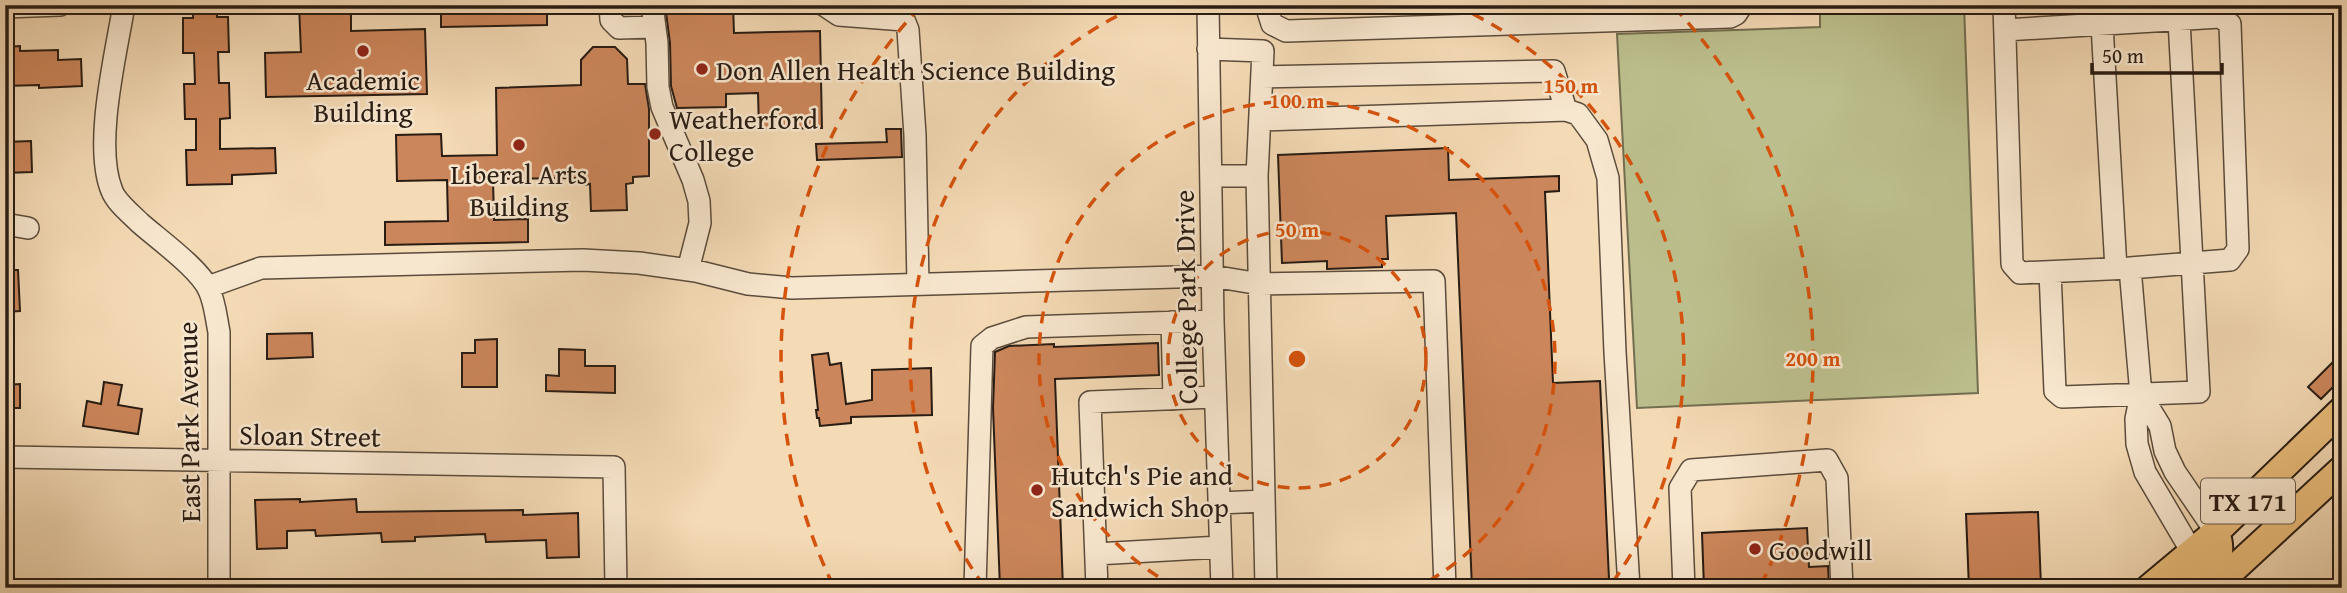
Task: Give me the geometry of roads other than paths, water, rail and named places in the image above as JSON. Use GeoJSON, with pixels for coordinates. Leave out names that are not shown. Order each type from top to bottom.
{"type":"FeatureCollection","features":[{"type":"Feature","properties":{"kind":"main road","name":"TX 171"},"geometry":{"type":"LineString","coordinates":[[2149,588],[2216,532],[2342,410]]}},
{"type":"Feature","properties":{"kind":"main road","name":"TX 171"},"geometry":{"type":"LineString","coordinates":[[2228,582],[2342,469]]}},
{"type":"Feature","properties":{"kind":"main road"},"geometry":{"type":"LineString","coordinates":[[2188,588],[2221,554],[2221,544],[2216,532]]}},
{"type":"Feature","properties":{"kind":"street"},"geometry":{"type":"LineString","coordinates":[[5,7],[60,5]]}},
{"type":"Feature","properties":{"kind":"street","name":"East Park Avenue"},"geometry":{"type":"LineString","coordinates":[[124,5],[104,135],[106,169],[112,193],[133,216],[190,267],[208,287],[214,305],[219,331],[219,588]]}},
{"type":"Feature","properties":{"kind":"street"},"geometry":{"type":"LineString","coordinates":[[610,5],[611,20],[620,28],[653,27]]}},
{"type":"Feature","properties":{"kind":"street"},"geometry":{"type":"LineString","coordinates":[[652,5],[662,107],[693,180],[699,201],[700,223],[688,270]]}},
{"type":"Feature","properties":{"kind":"street"},"geometry":{"type":"LineString","coordinates":[[824,5],[839,15],[904,20],[908,30],[915,135],[918,284]]}},
{"type":"Feature","properties":{"kind":"street","name":"College Park Drive"},"geometry":{"type":"LineString","coordinates":[[1208,5],[1213,321],[1222,588]]}},
{"type":"Feature","properties":{"kind":"street"},"geometry":{"type":"LineString","coordinates":[[1266,5],[1272,24],[1286,31],[1730,17],[1736,14],[1742,5]]}},
{"type":"Feature","properties":{"kind":"street"},"geometry":{"type":"LineString","coordinates":[[2004,5],[2012,264],[2020,273],[2230,260],[2238,249],[2230,24],[2220,17],[2005,30]]}},
{"type":"Feature","properties":{"kind":"street"},"geometry":{"type":"LineString","coordinates":[[2050,272],[2055,391],[2062,397],[2199,392],[2179,20]]}},
{"type":"Feature","properties":{"kind":"street"},"geometry":{"type":"LineString","coordinates":[[2102,24],[2123,268],[2141,396],[2136,419],[2137,444],[2145,472],[2192,552]]}},
{"type":"Feature","properties":{"kind":"street"},"geometry":{"type":"LineString","coordinates":[[1208,50],[1263,51],[1257,176],[1266,588]]}},
{"type":"Feature","properties":{"kind":"street"},"geometry":{"type":"LineString","coordinates":[[1262,77],[1555,71],[1566,110]]}},
{"type":"Feature","properties":{"kind":"street"},"geometry":{"type":"LineString","coordinates":[[1260,120],[1566,110],[1578,114],[1597,140],[1608,178],[1629,588]]}},
{"type":"Feature","properties":{"kind":"street"},"geometry":{"type":"LineString","coordinates":[[1211,176],[1257,176]]}},
{"type":"Feature","properties":{"kind":"street"},"geometry":{"type":"LineString","coordinates":[[5,224],[28,228]]}},
{"type":"Feature","properties":{"kind":"street"},"geometry":{"type":"LineString","coordinates":[[208,287],[261,268],[583,260],[639,263],[688,270],[748,284],[792,288],[1212,276],[1260,284],[1434,281],[1445,588]]}},
{"type":"Feature","properties":{"kind":"street"},"geometry":{"type":"LineString","coordinates":[[975,588],[982,346],[992,338],[1026,327],[1213,321]]}},
{"type":"Feature","properties":{"kind":"street"},"geometry":{"type":"LineString","coordinates":[[1172,322],[1174,399]]}},
{"type":"Feature","properties":{"kind":"street"},"geometry":{"type":"LineString","coordinates":[[2141,396],[2160,426],[2165,451],[2175,472],[2216,532]]}},
{"type":"Feature","properties":{"kind":"street"},"geometry":{"type":"LineString","coordinates":[[1097,588],[1090,402],[1215,397]]}},
{"type":"Feature","properties":{"kind":"street","name":"Sloan Street"},"geometry":{"type":"LineString","coordinates":[[5,457],[614,467],[616,588]]}},
{"type":"Feature","properties":{"kind":"street"},"geometry":{"type":"LineString","coordinates":[[1684,588],[1680,488],[1691,470],[1826,460],[1837,478],[1842,588]]}},
{"type":"Feature","properties":{"kind":"street"},"geometry":{"type":"LineString","coordinates":[[1219,503],[1264,501]]}},
{"type":"Feature","properties":{"kind":"street"},"geometry":{"type":"LineString","coordinates":[[1096,554],[1220,547]]}},
{"type":"Feature","properties":{"kind":"place","name":"Academic Building"},"geometry":{"type":"Point","coordinates":[363,51]}},
{"type":"Feature","properties":{"kind":"place","name":"Don Allen Health Science Building"},"geometry":{"type":"Point","coordinates":[702,69]}},
{"type":"Feature","properties":{"kind":"place","name":"Weatherford College"},"geometry":{"type":"Point","coordinates":[655,134]}},
{"type":"Feature","properties":{"kind":"place","name":"Liberal Arts Building"},"geometry":{"type":"Point","coordinates":[519,145]}},
{"type":"Feature","properties":{"kind":"place","name":"Hutch's Pie and Sandwich Shop"},"geometry":{"type":"Point","coordinates":[1037,490]}},
{"type":"Feature","properties":{"kind":"place","name":"Goodwill"},"geometry":{"type":"Point","coordinates":[1755,549]}}]}
